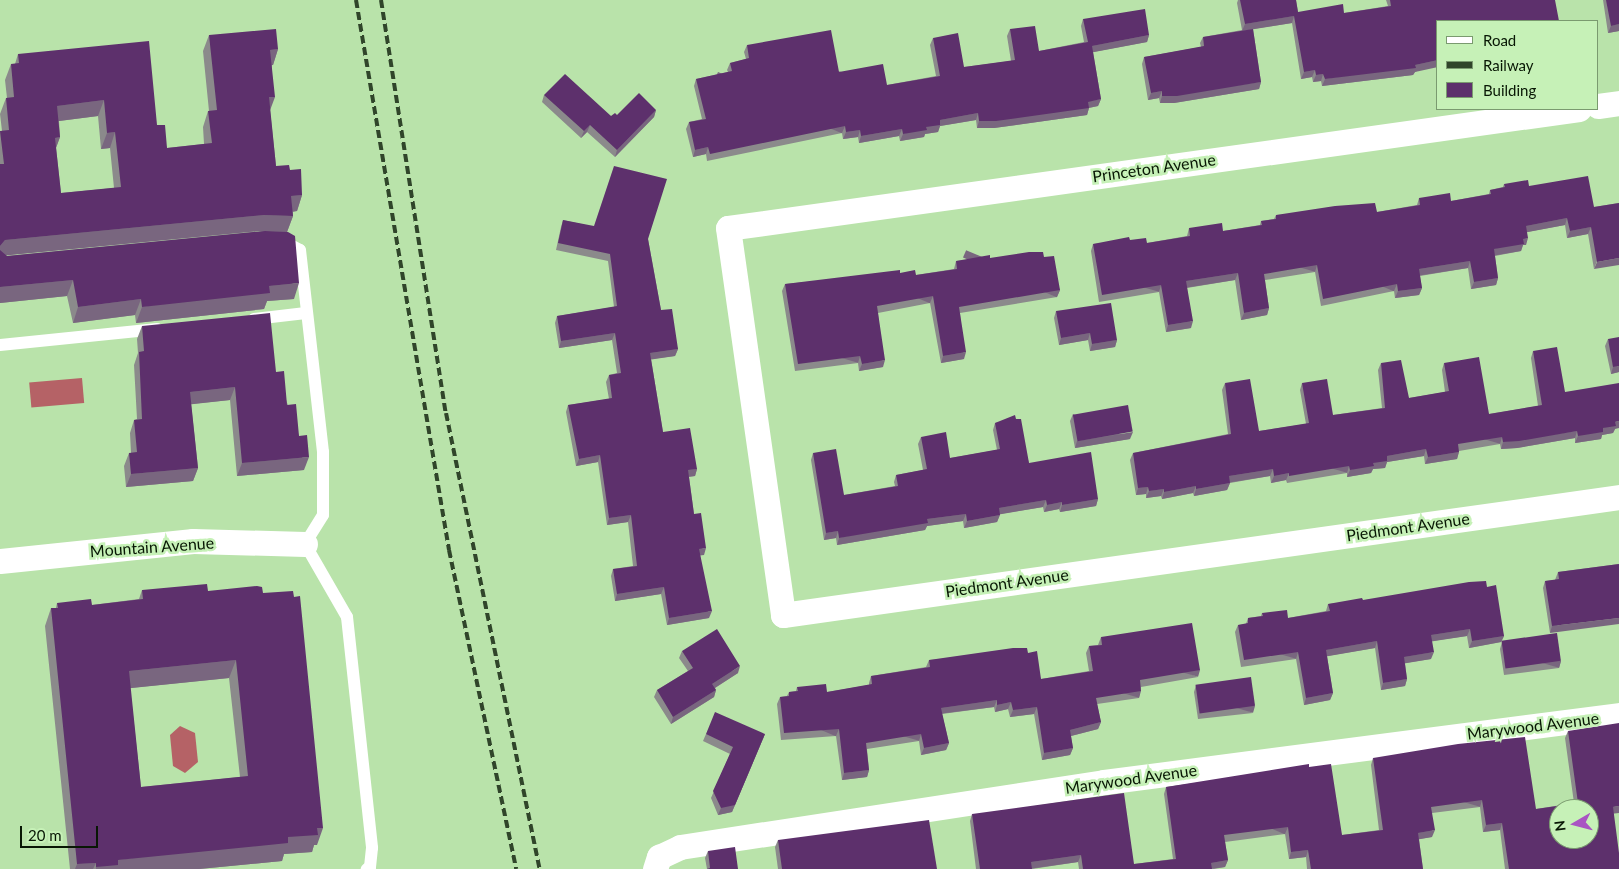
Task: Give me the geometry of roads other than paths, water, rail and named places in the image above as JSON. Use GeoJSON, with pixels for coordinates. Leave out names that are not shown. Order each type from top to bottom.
{"type":"FeatureCollection","features":[{"type":"Feature","properties":{"kind":"street"},"geometry":{"type":"LineString","coordinates":[[1599,106],[1619,103]]}},
{"type":"Feature","properties":{"kind":"street","name":"Princeton Avenue"},"geometry":{"type":"LineString","coordinates":[[728,228],[1572,110]]}},
{"type":"Feature","properties":{"kind":"street","name":"Piedmont Avenue"},"geometry":{"type":"LineString","coordinates":[[728,228],[783,615],[1619,497]]}},
{"type":"Feature","properties":{"kind":"street","name":"Mountain Avenue"},"geometry":{"type":"LineString","coordinates":[[0,561],[193,541],[304,544]]}},
{"type":"Feature","properties":{"kind":"street","name":"Marywood Avenue"},"geometry":{"type":"LineString","coordinates":[[656,869],[659,856],[680,847],[1104,782],[1619,715]]}},
{"type":"Feature","properties":{"kind":"lane"},"geometry":{"type":"LineString","coordinates":[[268,239],[285,240],[300,250],[322,452],[323,515],[304,544],[347,618],[372,848],[370,867],[367,869]]}},
{"type":"Feature","properties":{"kind":"lane"},"geometry":{"type":"LineString","coordinates":[[240,320],[306,313]]}},
{"type":"Feature","properties":{"kind":"lane"},"geometry":{"type":"LineString","coordinates":[[0,345],[173,327]]}},
{"type":"Feature","properties":{"kind":"railway"},"geometry":{"type":"LineString","coordinates":[[356,0],[449,550],[516,869]]}},
{"type":"Feature","properties":{"kind":"railway"},"geometry":{"type":"LineString","coordinates":[[381,0],[446,413],[540,869]]}}]}
